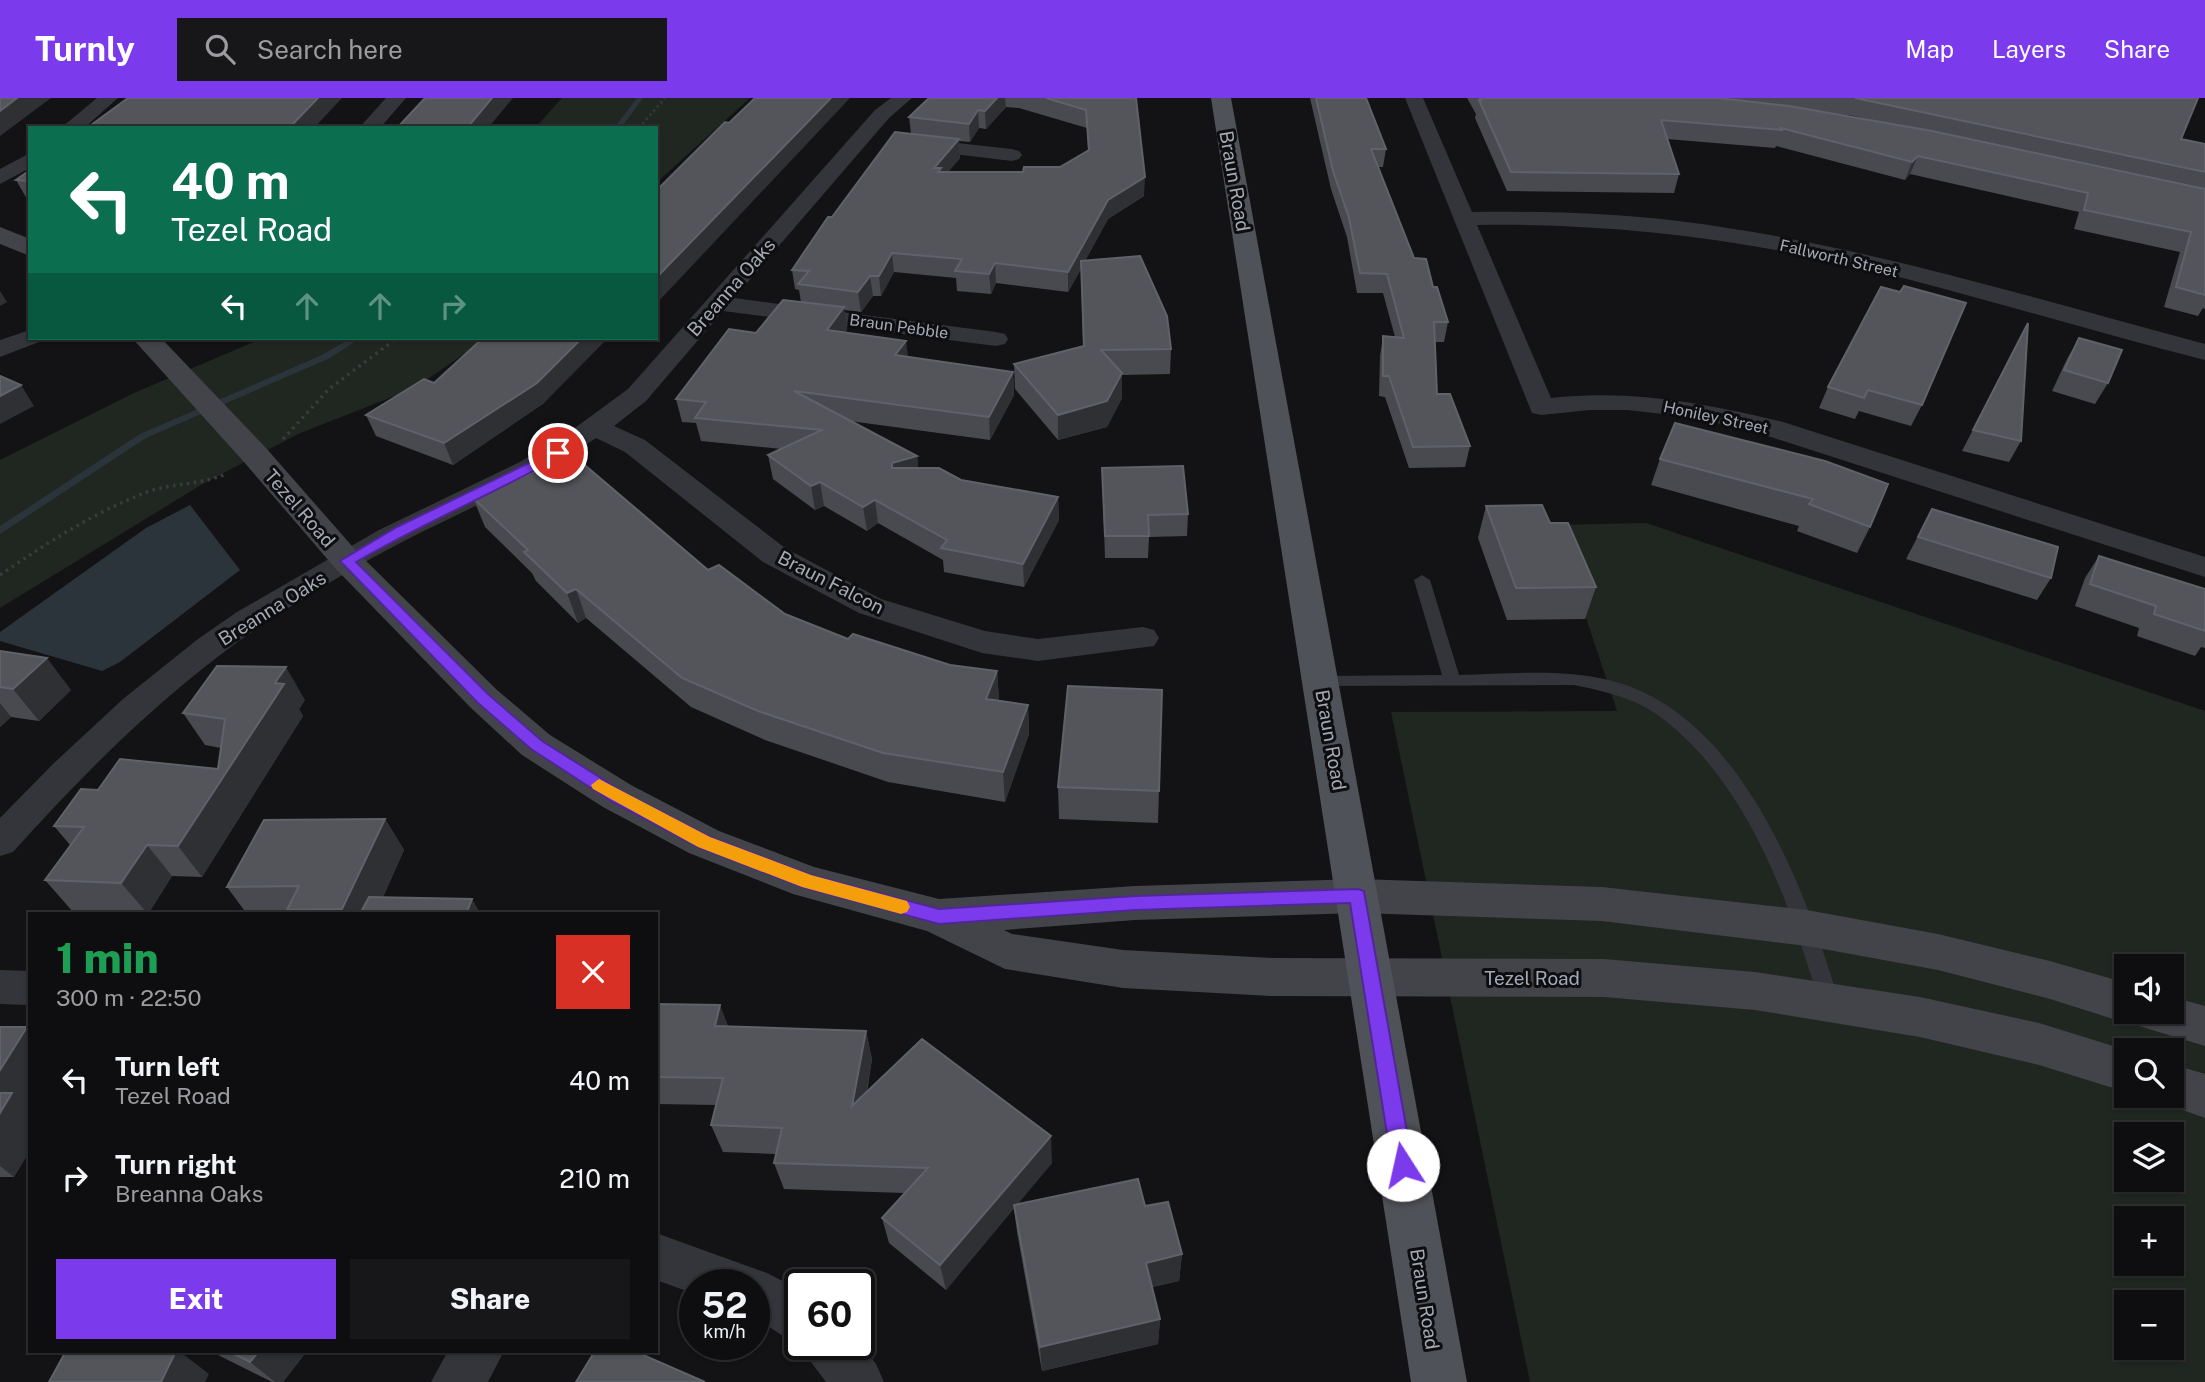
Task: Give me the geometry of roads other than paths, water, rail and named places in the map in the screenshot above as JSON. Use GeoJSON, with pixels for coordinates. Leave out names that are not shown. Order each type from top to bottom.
{"type":"FeatureCollection","features":[{"type":"Feature","properties":{"kind":"main road","name":"Braun Road"},"geometry":{"type":"LineString","coordinates":[[1220,98],[1358,896],[1438,1382]]}},
{"type":"Feature","properties":{"kind":"main road"},"geometry":{"type":"LineString","coordinates":[[0,234],[28,248]]}},
{"type":"Feature","properties":{"kind":"main road","name":"Tezel Road"},"geometry":{"type":"LineString","coordinates":[[148,340],[347,561],[484,699],[536,745],[617,796],[704,842],[808,882],[939,917],[1005,951],[1123,969],[1272,977],[1604,978],[1755,991],[1920,1017],[2039,1044],[2114,1067]]}},
{"type":"Feature","properties":{"kind":"main road","name":"Tezel Road"},"geometry":{"type":"LineString","coordinates":[[939,917],[1135,903],[1358,896],[1602,904],[1807,928],[1938,953],[2050,980],[2114,999]]}},
{"type":"Feature","properties":{"kind":"main road"},"geometry":{"type":"LineString","coordinates":[[2184,1020],[2205,1026]]}},
{"type":"Feature","properties":{"kind":"main road"},"geometry":{"type":"LineString","coordinates":[[2184,1089],[2205,1096]]}},
{"type":"Feature","properties":{"kind":"street"},"geometry":{"type":"LineString","coordinates":[[74,126],[109,98]]}},
{"type":"Feature","properties":{"kind":"street"},"geometry":{"type":"LineString","coordinates":[[371,126],[397,98]]}},
{"type":"Feature","properties":{"kind":"street","name":"Breanna Oaks"},"geometry":{"type":"LineString","coordinates":[[0,842],[48,789],[141,704],[232,630],[402,530],[512,478],[596,428],[637,395],[882,114],[903,98]]}},
{"type":"Feature","properties":{"kind":"street","name":"Honiley Street"},"geometry":{"type":"LineString","coordinates":[[1414,98],[1541,407],[1602,401],[1630,402],[1722,415],[1773,428],[2205,567]]}},
{"type":"Feature","properties":{"kind":"street"},"geometry":{"type":"LineString","coordinates":[[862,138],[1012,155]]}},
{"type":"Feature","properties":{"kind":"street"},"geometry":{"type":"LineString","coordinates":[[0,178],[28,160]]}},
{"type":"Feature","properties":{"kind":"street","name":"Fallworth Street"},"geometry":{"type":"LineString","coordinates":[[1464,219],[1609,221],[1770,242],[1884,268],[2205,352]]}},
{"type":"Feature","properties":{"kind":"street","name":"Braun Pebble"},"geometry":{"type":"LineString","coordinates":[[718,303],[996,339]]}},
{"type":"Feature","properties":{"kind":"street"},"geometry":{"type":"LineString","coordinates":[[0,349],[28,338]]}},
{"type":"Feature","properties":{"kind":"street","name":"Braun Falcon"},"geometry":{"type":"LineString","coordinates":[[596,428],[635,446],[774,555],[870,606],[982,642],[1038,650],[1143,638]]}},
{"type":"Feature","properties":{"kind":"street"},"geometry":{"type":"LineString","coordinates":[[0,987],[28,988]]}},
{"type":"Feature","properties":{"kind":"street"},"geometry":{"type":"LineString","coordinates":[[658,1257],[692,1269]]}},
{"type":"Feature","properties":{"kind":"street"},"geometry":{"type":"LineString","coordinates":[[457,1382],[478,1353]]}},
{"type":"Feature","properties":{"kind":"street"},"geometry":{"type":"LineString","coordinates":[[841,1360],[858,1382]]}},
{"type":"Feature","properties":{"kind":"lane"},"geometry":{"type":"LineString","coordinates":[[1422,580],[1452,678]]}},
{"type":"Feature","properties":{"kind":"lane"},"geometry":{"type":"LineString","coordinates":[[1321,682],[1452,678],[1574,679],[1619,689],[1664,710],[1711,752],[1761,827],[1807,928],[1829,1002]]}},
{"type":"Feature","properties":{"kind":"waterway"},"geometry":{"type":"LineString","coordinates":[[619,126],[640,98]]}},
{"type":"Feature","properties":{"kind":"waterway"},"geometry":{"type":"LineString","coordinates":[[0,531],[143,436],[325,357],[354,340]]}}]}
